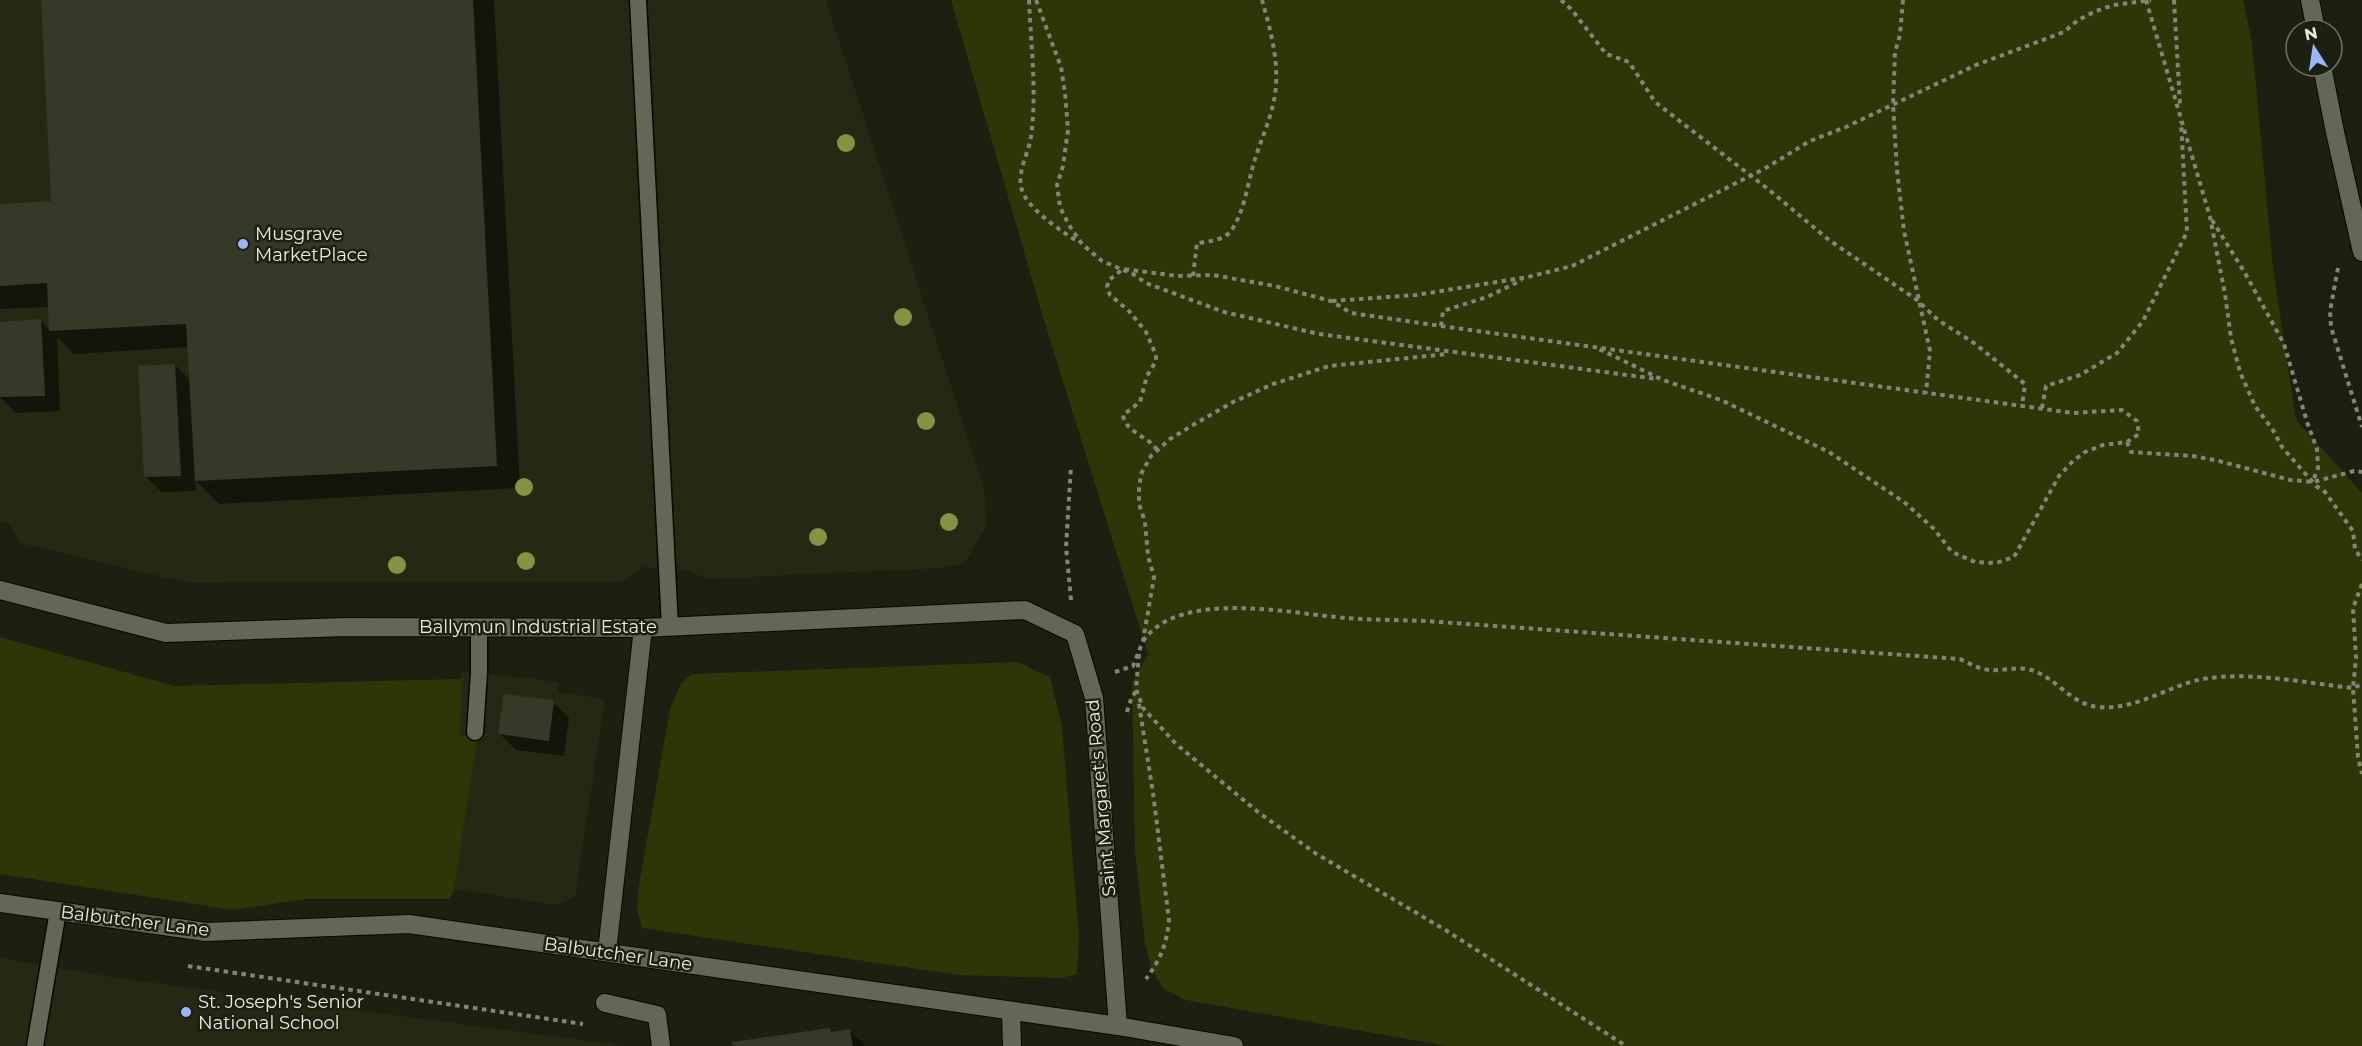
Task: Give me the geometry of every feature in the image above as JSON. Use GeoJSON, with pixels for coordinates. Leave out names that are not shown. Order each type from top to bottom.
{"type":"FeatureCollection","features":[{"type":"Feature","properties":{"kind":"street"},"geometry":{"type":"LineString","coordinates":[[2310,0],[2314,18]]}},
{"type":"Feature","properties":{"kind":"street"},"geometry":{"type":"LineString","coordinates":[[2325,78],[2362,252]]}},
{"type":"Feature","properties":{"kind":"street","name":"Ballymun Industrial Estate"},"geometry":{"type":"LineString","coordinates":[[0,590],[166,633],[347,627],[643,628],[1025,610],[1075,634]]}},
{"type":"Feature","properties":{"kind":"street"},"geometry":{"type":"LineString","coordinates":[[607,952],[643,628]]}},
{"type":"Feature","properties":{"kind":"street","name":"Saint Margaret's Road"},"geometry":{"type":"LineString","coordinates":[[1075,634],[1094,698],[1118,1026]]}},
{"type":"Feature","properties":{"kind":"street","name":"Balbutcher Lane"},"geometry":{"type":"LineString","coordinates":[[0,903],[206,932],[409,924],[1118,1026],[1234,1046]]}},
{"type":"Feature","properties":{"kind":"street"},"geometry":{"type":"LineString","coordinates":[[605,1003],[657,1015],[661,1046]]}},
{"type":"Feature","properties":{"kind":"street"},"geometry":{"type":"LineString","coordinates":[[1011,1012],[1012,1046]]}},
{"type":"Feature","properties":{"kind":"lane"},"geometry":{"type":"LineString","coordinates":[[638,0],[670,627]]}},
{"type":"Feature","properties":{"kind":"lane"},"geometry":{"type":"LineString","coordinates":[[475,732],[479,628]]}},
{"type":"Feature","properties":{"kind":"lane"},"geometry":{"type":"LineString","coordinates":[[35,1046],[58,911]]}},
{"type":"Feature","properties":{"kind":"path"},"geometry":{"type":"LineString","coordinates":[[1029,0],[1034,110],[1029,149],[1019,177],[1024,195],[1052,225],[1082,244],[1102,261],[1123,269],[1146,283],[1224,312],[1319,334],[1662,380]]}},
{"type":"Feature","properties":{"kind":"path"},"geometry":{"type":"LineString","coordinates":[[1036,0],[1061,67],[1065,93],[1068,129],[1063,166],[1057,185],[1060,207],[1082,244]]}},
{"type":"Feature","properties":{"kind":"path"},"geometry":{"type":"LineString","coordinates":[[1194,276],[1197,243],[1230,233],[1265,135],[1276,87],[1273,41],[1262,0]]}},
{"type":"Feature","properties":{"kind":"path"},"geometry":{"type":"LineString","coordinates":[[1561,0],[1572,10],[1606,54],[1629,62],[1655,102],[1829,240],[1917,300],[1938,320],[1974,343],[2025,384],[2022,406]]}},
{"type":"Feature","properties":{"kind":"path"},"geometry":{"type":"LineString","coordinates":[[1903,0],[1900,35],[1895,52],[1893,104],[1904,231],[1917,300],[1930,351],[1926,393]]}},
{"type":"Feature","properties":{"kind":"path"},"geometry":{"type":"LineString","coordinates":[[1331,301],[1416,296],[1528,277],[1572,266],[1751,176],[1810,141],[1846,127],[1976,65],[2064,32],[2078,20],[2096,11],[2114,5],[2148,0],[2210,217],[2231,339],[2240,372],[2262,417],[2273,430],[2282,447],[2340,510],[2353,531],[2355,549],[2362,560]]}},
{"type":"Feature","properties":{"kind":"path"},"geometry":{"type":"LineString","coordinates":[[2042,408],[2046,386],[2080,375],[2117,352],[2143,321],[2187,232],[2174,0]]}},
{"type":"Feature","properties":{"kind":"path"},"geometry":{"type":"LineString","coordinates":[[2210,217],[2245,273],[2284,344],[2317,449],[2318,468],[2313,482]]}},
{"type":"Feature","properties":{"kind":"path"},"geometry":{"type":"LineString","coordinates":[[1157,450],[1151,441],[1124,422],[1123,415],[1140,402],[1147,376],[1156,361],[1156,355],[1146,332],[1129,311],[1110,295],[1107,287],[1109,280],[1123,269],[1194,276],[1213,275],[1275,286],[1331,301],[1351,313],[1441,326],[1595,347],[1926,393],[2042,408],[2073,413],[2122,410],[2137,421],[2139,434],[2127,442],[2103,445],[2073,460],[2059,476],[2014,557],[1996,563],[1975,562],[1952,552],[1934,528],[1904,502],[1829,452],[1721,400],[1662,380],[1595,347]]}},
{"type":"Feature","properties":{"kind":"path"},"geometry":{"type":"LineString","coordinates":[[1441,326],[1443,311],[1487,297],[1528,277]]}},
{"type":"Feature","properties":{"kind":"path"},"geometry":{"type":"LineString","coordinates":[[1114,981],[1145,980],[1162,956],[1167,940],[1169,920],[1151,781],[1136,691],[1139,654],[1154,578],[1148,556],[1145,522],[1139,504],[1141,474],[1151,456],[1170,439],[1233,402],[1273,384],[1329,366],[1455,353]]}},
{"type":"Feature","properties":{"kind":"path"},"geometry":{"type":"LineString","coordinates":[[2127,442],[2131,452],[2193,456],[2290,480],[2313,482],[2354,471],[2362,472]]}},
{"type":"Feature","properties":{"kind":"path"},"geometry":{"type":"LineString","coordinates":[[1071,466],[1066,547],[1075,634]]}},
{"type":"Feature","properties":{"kind":"path"},"geometry":{"type":"LineString","coordinates":[[2362,584],[2353,609],[2356,658],[2353,688],[2358,757],[2362,774]]}},
{"type":"Feature","properties":{"kind":"path"},"geometry":{"type":"LineString","coordinates":[[1143,641],[1149,633],[1173,617],[1235,608],[1346,618],[1437,622],[1960,659],[1991,670],[2035,671],[2044,675],[2062,691],[2081,702],[2097,707],[2125,706],[2165,694],[2195,681],[2241,676],[2353,688],[2362,684]]}},
{"type":"Feature","properties":{"kind":"path"},"geometry":{"type":"LineString","coordinates":[[1088,677],[1121,671],[1133,666],[1139,654]]}},
{"type":"Feature","properties":{"kind":"path"},"geometry":{"type":"LineString","coordinates":[[1136,691],[1143,708],[1176,744],[1277,826],[1315,853],[1447,931],[1626,1046]]}},
{"type":"Feature","properties":{"kind":"path"},"geometry":{"type":"LineString","coordinates":[[188,966],[586,1024]]}},
{"type":"Feature","properties":{"kind":"shaded area"},"geometry":{"type":"Polygon","coordinates":[[[0,0],[826,0],[984,488],[987,525],[964,564],[940,568],[706,579],[689,570],[643,567],[620,582],[189,583],[20,543],[9,523],[0,521],[0,0]]]}},
{"type":"Feature","properties":{"kind":"shaded area"},"geometry":{"type":"Polygon","coordinates":[[[461,671],[559,682],[558,692],[605,699],[575,897],[556,905],[454,889],[478,738],[460,735],[461,671]]]}},
{"type":"Feature","properties":{"kind":"shaded area","name":"St. Joseph's Senior National School"},"geometry":{"type":"Polygon","coordinates":[[[0,958],[117,978],[625,1046],[0,1046],[0,958]]]}},
{"type":"Feature","properties":{"kind":"green space"},"geometry":{"type":"Polygon","coordinates":[[[951,0],[2243,0],[2252,43],[2273,268],[2296,420],[2362,493],[2362,1046],[1447,1046],[1186,1000],[1164,989],[1152,970],[1145,943],[1135,851],[1132,683],[1148,654],[1043,317],[951,0]]]}},
{"type":"Feature","properties":{"kind":"green space"},"geometry":{"type":"Polygon","coordinates":[[[0,637],[174,686],[462,679],[460,735],[478,737],[454,889],[450,899],[305,899],[233,910],[0,874],[0,637]]]}},
{"type":"Feature","properties":{"kind":"green space"},"geometry":{"type":"Polygon","coordinates":[[[1017,662],[1050,677],[1062,727],[1079,937],[1077,974],[1061,978],[958,975],[642,928],[637,908],[639,885],[670,709],[681,683],[692,674],[1017,662]]]}},
{"type":"Feature","properties":{"kind":"building","name":"Musgrave MarketPlace"},"geometry":{"type":"Polygon","coordinates":[[[41,0],[473,0],[497,466],[195,481],[186,324],[49,331],[47,283],[0,286],[0,204],[51,201],[41,0]]]}},
{"type":"Feature","properties":{"kind":"building"},"geometry":{"type":"Polygon","coordinates":[[[41,319],[45,396],[0,397],[0,322],[41,319]]]}},
{"type":"Feature","properties":{"kind":"building"},"geometry":{"type":"Polygon","coordinates":[[[175,364],[181,476],[144,477],[138,366],[175,364]]]}},
{"type":"Feature","properties":{"kind":"building"},"geometry":{"type":"Polygon","coordinates":[[[504,694],[554,700],[549,741],[498,734],[504,694]]]}},
{"type":"Feature","properties":{"kind":"building"},"geometry":{"type":"Polygon","coordinates":[[[830,1028],[831,1032],[850,1029],[853,1046],[733,1046],[732,1042],[830,1028]]]}},
{"type":"Feature","properties":{"kind":"place","name":"Musgrave MarketPlace"},"geometry":{"type":"Point","coordinates":[243,244]}},
{"type":"Feature","properties":{"kind":"place","name":"St. Joseph's Senior National School"},"geometry":{"type":"Point","coordinates":[186,1012]}}]}
